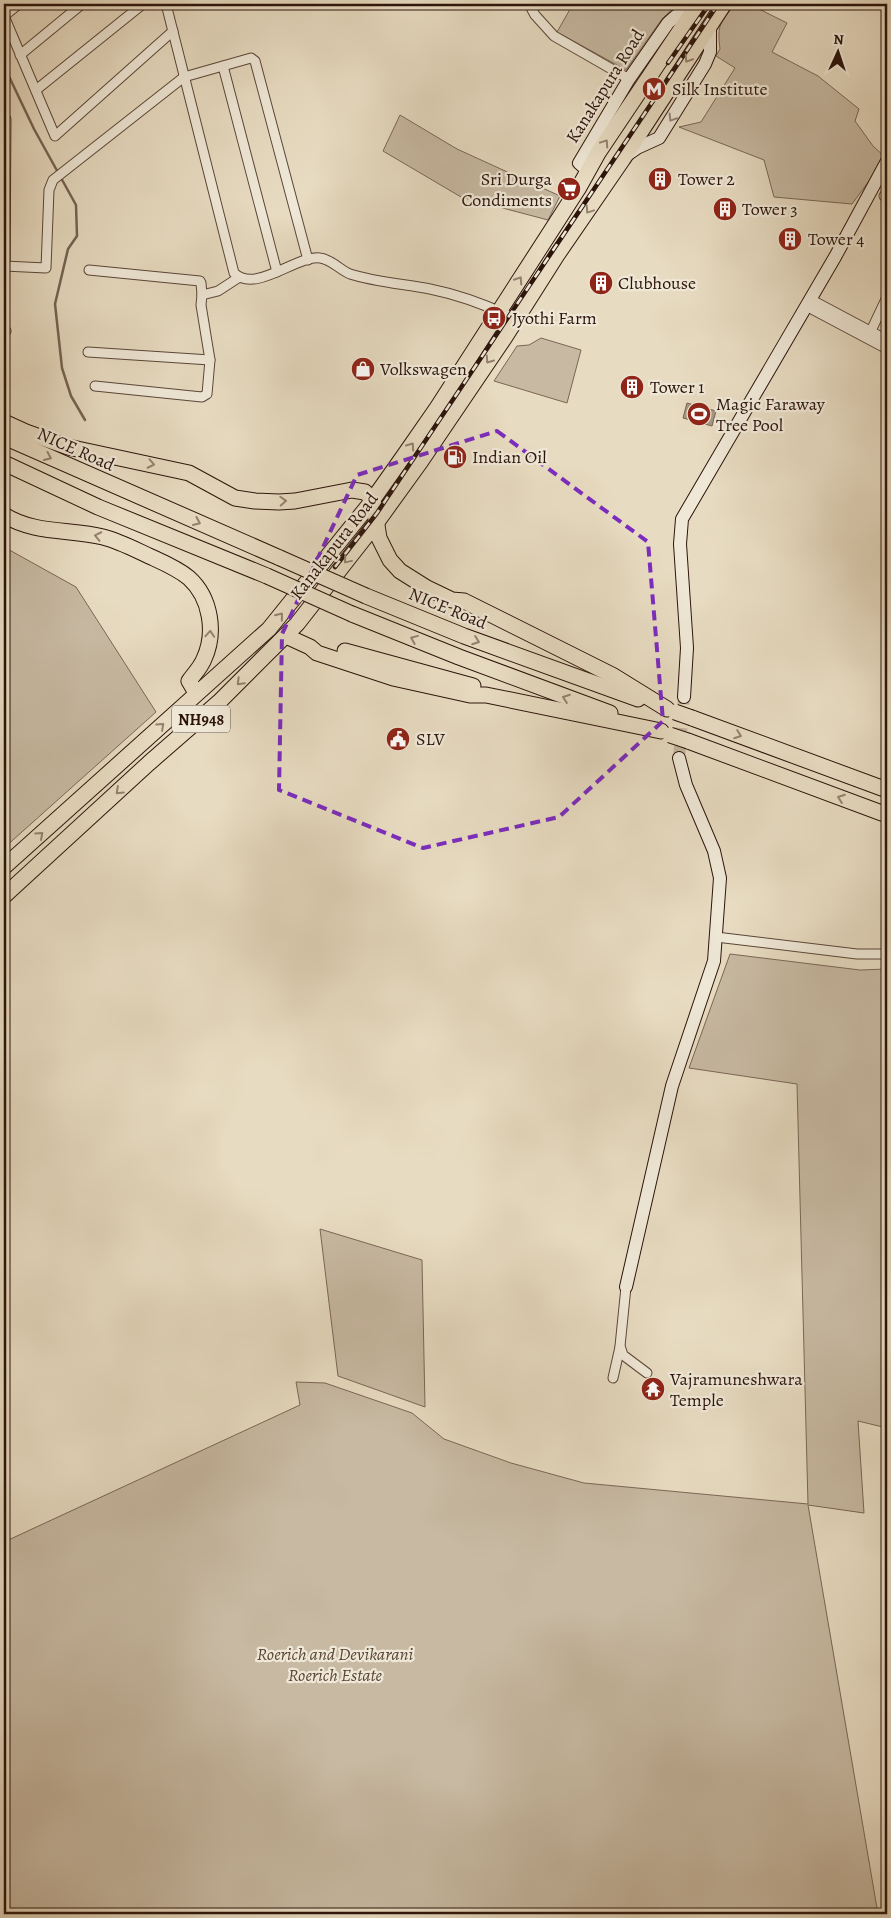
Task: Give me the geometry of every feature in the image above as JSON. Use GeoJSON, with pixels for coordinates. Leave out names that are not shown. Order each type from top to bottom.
{"type":"FeatureCollection","features":[{"type":"Feature","properties":{"kind":"highway","name":"Kanakapura Road"},"geometry":{"type":"LineString","coordinates":[[4,867],[269,629],[373,500],[438,408],[588,171],[697,4]]}},
{"type":"Feature","properties":{"kind":"highway","name":"Kanakapura Road"},"geometry":{"type":"LineString","coordinates":[[4,896],[219,702],[286,636],[377,522],[421,461],[724,4]]}},
{"type":"Feature","properties":{"kind":"highway"},"geometry":{"type":"LineString","coordinates":[[4,422],[68,447],[189,473],[235,498],[260,502],[295,501],[352,490],[365,492],[373,500],[379,538],[390,560],[400,571],[452,600],[464,601],[545,640],[558,649],[612,675],[671,710]]}},
{"type":"Feature","properties":{"kind":"highway","name":"NICE Road"},"geometry":{"type":"LineString","coordinates":[[4,437],[366,596],[464,636],[887,790]]}},
{"type":"Feature","properties":{"kind":"highway"},"geometry":{"type":"LineString","coordinates":[[4,463],[98,507],[486,668],[887,815]]}},
{"type":"Feature","properties":{"kind":"highway"},"geometry":{"type":"LineString","coordinates":[[4,515],[18,523],[45,530],[85,533],[123,543],[176,569],[190,579],[207,607],[210,619],[209,644],[204,660],[190,681],[196,693]]}},
{"type":"Feature","properties":{"kind":"highway"},"geometry":{"type":"LineString","coordinates":[[286,636],[310,646],[317,653],[393,678],[470,695],[486,695],[665,733]]}},
{"type":"Feature","properties":{"kind":"highway"},"geometry":{"type":"LineString","coordinates":[[123,760],[137,774]]}},
{"type":"Feature","properties":{"kind":"street"},"geometry":{"type":"LineString","coordinates":[[19,4],[4,16],[55,136],[173,31]]}},
{"type":"Feature","properties":{"kind":"street"},"geometry":{"type":"LineString","coordinates":[[20,54],[82,4]]}},
{"type":"Feature","properties":{"kind":"street"},"geometry":{"type":"LineString","coordinates":[[36,90],[143,4]]}},
{"type":"Feature","properties":{"kind":"street"},"geometry":{"type":"LineString","coordinates":[[166,4],[234,273],[238,278],[246,280],[277,272],[308,260],[321,258],[351,274],[432,289],[479,303],[516,319]]}},
{"type":"Feature","properties":{"kind":"street"},"geometry":{"type":"LineString","coordinates":[[529,4],[535,15],[554,36],[629,79]]}},
{"type":"Feature","properties":{"kind":"street","name":"Kanakapura Road"},"geometry":{"type":"LineString","coordinates":[[588,171],[579,163],[629,79],[668,23],[674,17],[697,4]]}},
{"type":"Feature","properties":{"kind":"street"},"geometry":{"type":"LineString","coordinates":[[6,120],[4,266],[46,268],[49,190],[53,180],[184,77],[252,58],[255,61],[308,260]]}},
{"type":"Feature","properties":{"kind":"street"},"geometry":{"type":"LineString","coordinates":[[223,66],[277,272]]}},
{"type":"Feature","properties":{"kind":"street"},"geometry":{"type":"LineString","coordinates":[[684,697],[687,648],[680,544],[682,519],[808,302],[887,161]]}},
{"type":"Feature","properties":{"kind":"street"},"geometry":{"type":"LineString","coordinates":[[887,192],[884,196],[887,198]]}},
{"type":"Feature","properties":{"kind":"street"},"geometry":{"type":"LineString","coordinates":[[89,270],[200,281],[202,283],[202,312],[210,360],[207,394],[202,397],[95,386]]}},
{"type":"Feature","properties":{"kind":"street"},"geometry":{"type":"LineString","coordinates":[[202,295],[218,291],[238,278]]}},
{"type":"Feature","properties":{"kind":"street"},"geometry":{"type":"LineString","coordinates":[[869,335],[887,297]]}},
{"type":"Feature","properties":{"kind":"street"},"geometry":{"type":"LineString","coordinates":[[808,302],[869,335],[887,349]]}},
{"type":"Feature","properties":{"kind":"street"},"geometry":{"type":"LineString","coordinates":[[869,335],[887,340]]}},
{"type":"Feature","properties":{"kind":"street"},"geometry":{"type":"LineString","coordinates":[[88,352],[210,360]]}},
{"type":"Feature","properties":{"kind":"street"},"geometry":{"type":"LineString","coordinates":[[613,1378],[620,1346],[626,1287],[672,1086],[714,960],[719,886],[718,869],[714,851],[686,785],[679,758]]}},
{"type":"Feature","properties":{"kind":"street"},"geometry":{"type":"LineString","coordinates":[[716,937],[857,954],[887,954]]}},
{"type":"Feature","properties":{"kind":"street"},"geometry":{"type":"LineString","coordinates":[[620,1346],[623,1354],[647,1373]]}},
{"type":"Feature","properties":{"kind":"highlighted area"},"geometry":{"type":"Polygon","coordinates":[[[497,431],[648,542],[663,721],[559,817],[423,848],[279,790],[282,634],[357,475],[497,431]]]}},
{"type":"Feature","properties":{"kind":"green space"},"geometry":{"type":"Polygon","coordinates":[[[573,4],[678,4],[662,19],[626,70],[557,32],[573,4]]]}},
{"type":"Feature","properties":{"kind":"green space"},"geometry":{"type":"Polygon","coordinates":[[[735,4],[749,4],[787,23],[772,52],[818,76],[859,109],[855,121],[873,146],[886,158],[852,204],[774,197],[764,160],[679,127],[701,122],[735,68],[716,56],[720,49],[719,29],[735,4]]]}},
{"type":"Feature","properties":{"kind":"green space"},"geometry":{"type":"Polygon","coordinates":[[[400,115],[457,149],[560,196],[548,220],[461,197],[383,151],[400,115]]]}},
{"type":"Feature","properties":{"kind":"green space"},"geometry":{"type":"Polygon","coordinates":[[[541,338],[581,350],[567,403],[494,381],[517,346],[529,345],[541,338]]]}},
{"type":"Feature","properties":{"kind":"green space"},"geometry":{"type":"Polygon","coordinates":[[[4,547],[76,587],[156,712],[4,848],[4,547]]]}},
{"type":"Feature","properties":{"kind":"green space","name":"Roerich and Devikarani Roerich Estate"},"geometry":{"type":"Polygon","coordinates":[[[730,954],[860,970],[887,969],[887,1428],[858,1421],[864,1513],[808,1505],[878,1914],[4,1914],[4,1542],[300,1405],[296,1382],[325,1383],[412,1413],[444,1439],[511,1463],[584,1483],[808,1504],[797,1084],[689,1068],[730,954]]]}},
{"type":"Feature","properties":{"kind":"green space"},"geometry":{"type":"Polygon","coordinates":[[[320,1229],[422,1260],[425,1407],[338,1376],[320,1229]]]}},
{"type":"Feature","properties":{"kind":"shaded area","name":"Magic Faraway Tree Pool"},"geometry":{"type":"Polygon","coordinates":[[[687,403],[716,411],[712,426],[683,418],[687,403]]]}},
{"type":"Feature","properties":{"kind":"waterway"},"geometry":{"type":"LineString","coordinates":[[4,66],[34,129],[76,205],[77,236],[68,249],[55,304],[62,368],[71,396],[85,420]]}},
{"type":"Feature","properties":{"kind":"tunnel"},"geometry":{"type":"LineString","coordinates":[[679,758],[684,697]]}},
{"type":"Feature","properties":{"kind":"railway"},"geometry":{"type":"LineString","coordinates":[[335,567],[377,513],[718,4]]}},
{"type":"Feature","properties":{"kind":"railway"},"geometry":{"type":"LineString","coordinates":[[668,63],[708,6]]}},
{"type":"Feature","properties":{"kind":"place","name":"Silk Institute"},"geometry":{"type":"Point","coordinates":[654,89]}},
{"type":"Feature","properties":{"kind":"place","name":"Tower 2"},"geometry":{"type":"Point","coordinates":[660,179]}},
{"type":"Feature","properties":{"kind":"place","name":"Sri Durga Condiments"},"geometry":{"type":"Point","coordinates":[569,189]}},
{"type":"Feature","properties":{"kind":"place","name":"Tower 3"},"geometry":{"type":"Point","coordinates":[725,209]}},
{"type":"Feature","properties":{"kind":"place","name":"Tower 4"},"geometry":{"type":"Point","coordinates":[790,239]}},
{"type":"Feature","properties":{"kind":"place","name":"Clubhouse"},"geometry":{"type":"Point","coordinates":[601,283]}},
{"type":"Feature","properties":{"kind":"place","name":"Jyothi Farm"},"geometry":{"type":"Point","coordinates":[494,318]}},
{"type":"Feature","properties":{"kind":"place","name":"Volkswagen"},"geometry":{"type":"Point","coordinates":[363,369]}},
{"type":"Feature","properties":{"kind":"place","name":"Tower 1"},"geometry":{"type":"Point","coordinates":[632,387]}},
{"type":"Feature","properties":{"kind":"place","name":"Magic Faraway Tree Pool"},"geometry":{"type":"Point","coordinates":[699,414]}},
{"type":"Feature","properties":{"kind":"place","name":"Indian Oil"},"geometry":{"type":"Point","coordinates":[455,457]}},
{"type":"Feature","properties":{"kind":"place","name":"SLV"},"geometry":{"type":"Point","coordinates":[398,739]}},
{"type":"Feature","properties":{"kind":"place","name":"Vajramuneshwara Temple"},"geometry":{"type":"Point","coordinates":[653,1389]}}]}
